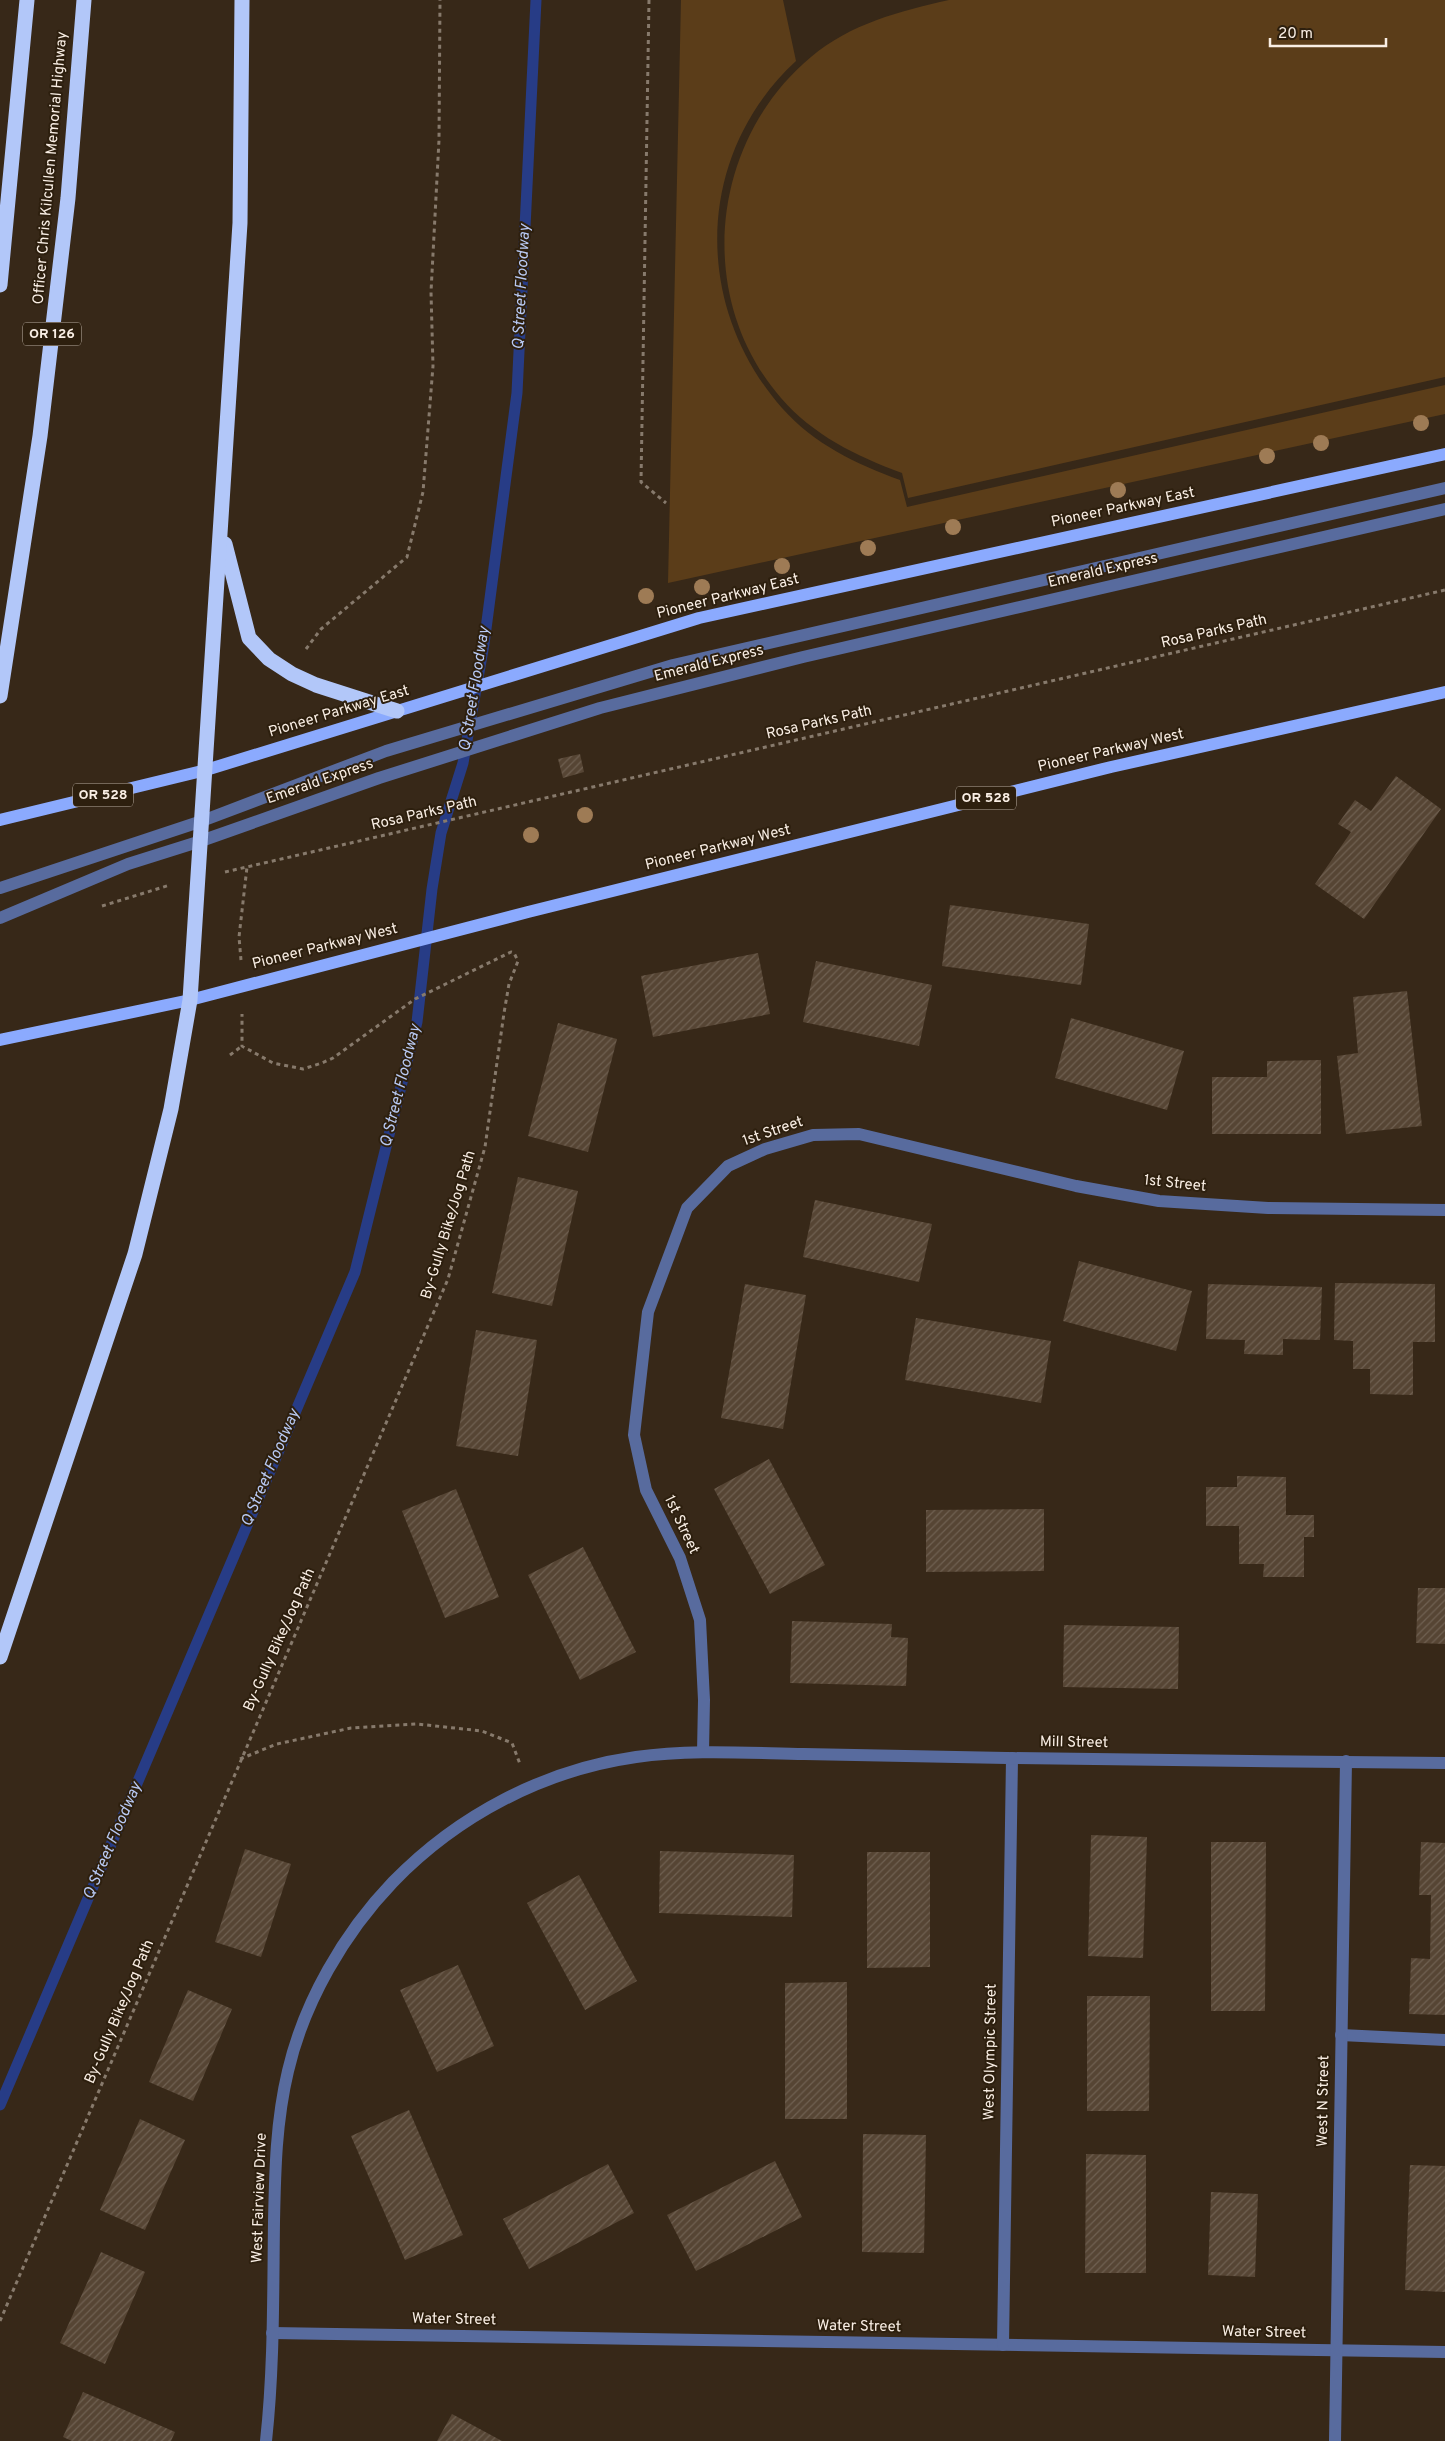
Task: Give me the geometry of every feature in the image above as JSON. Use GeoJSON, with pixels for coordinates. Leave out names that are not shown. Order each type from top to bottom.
{"type":"FeatureCollection","features":[{"type":"Feature","properties":{"kind":"highway"},"geometry":{"type":"LineString","coordinates":[[0,285],[27,0]]}},
{"type":"Feature","properties":{"kind":"highway","name":"Officer Chris Kilcullen Memorial Highway"},"geometry":{"type":"LineString","coordinates":[[0,696],[40,436],[68,198],[84,0]]}},
{"type":"Feature","properties":{"kind":"highway"},"geometry":{"type":"LineString","coordinates":[[0,1657],[135,1254],[171,1110],[190,1000],[222,530],[240,223],[242,0]]}},
{"type":"Feature","properties":{"kind":"highway"},"geometry":{"type":"LineString","coordinates":[[222,530],[249,638],[269,659],[292,674],[316,685],[397,711]]}},
{"type":"Feature","properties":{"kind":"main road","name":"Pioneer Parkway East"},"geometry":{"type":"LineString","coordinates":[[0,820],[206,770],[699,618],[1445,454]]}},
{"type":"Feature","properties":{"kind":"main road","name":"Pioneer Parkway West"},"geometry":{"type":"LineString","coordinates":[[0,1040],[190,1000],[528,912],[1111,767],[1445,692]]}},
{"type":"Feature","properties":{"kind":"street","name":"Emerald Express"},"geometry":{"type":"LineString","coordinates":[[0,888],[202,821],[386,751],[673,665],[1445,488]]}},
{"type":"Feature","properties":{"kind":"street","name":"Emerald Express"},"geometry":{"type":"LineString","coordinates":[[0,918],[128,864],[200,841],[378,778],[600,708],[803,658],[1445,509]]}},
{"type":"Feature","properties":{"kind":"street","name":"1st Street"},"geometry":{"type":"LineString","coordinates":[[702,1752],[704,1700],[700,1620],[680,1558],[646,1490],[634,1435],[648,1312],[687,1208],[728,1166],[765,1149],[813,1135],[859,1134],[1076,1186],[1159,1201],[1268,1208],[1445,1210]]}},
{"type":"Feature","properties":{"kind":"street","name":"Mill Street"},"geometry":{"type":"LineString","coordinates":[[702,1752],[1445,1763]]}},
{"type":"Feature","properties":{"kind":"street","name":"West Fairview Drive"},"geometry":{"type":"LineString","coordinates":[[266,2441],[272,2333],[276,2142],[288,2070],[310,2005],[343,1946],[374,1901],[420,1854],[472,1817],[529,1786],[577,1768],[638,1756],[702,1752]]}},
{"type":"Feature","properties":{"kind":"street","name":"West Olympic Street"},"geometry":{"type":"LineString","coordinates":[[1003,2346],[1012,1758]]}},
{"type":"Feature","properties":{"kind":"street","name":"West N Street"},"geometry":{"type":"LineString","coordinates":[[1335,2441],[1346,1761]]}},
{"type":"Feature","properties":{"kind":"street"},"geometry":{"type":"LineString","coordinates":[[1341,2035],[1445,2040]]}},
{"type":"Feature","properties":{"kind":"street","name":"Water Street"},"geometry":{"type":"LineString","coordinates":[[272,2333],[1445,2352]]}},
{"type":"Feature","properties":{"kind":"path"},"geometry":{"type":"LineString","coordinates":[[306,649],[321,629],[408,557],[423,492],[433,366],[431,292],[439,140],[440,0]]}},
{"type":"Feature","properties":{"kind":"path"},"geometry":{"type":"LineString","coordinates":[[650,0],[641,482],[666,503]]}},
{"type":"Feature","properties":{"kind":"path","name":"Rosa Parks Path"},"geometry":{"type":"LineString","coordinates":[[198,878],[1445,590]]}},
{"type":"Feature","properties":{"kind":"path","name":"By-Gully Bike/Jog Path"},"geometry":{"type":"LineString","coordinates":[[0,2321],[448,1279],[485,1147],[509,984],[518,962],[514,953],[511,952],[415,999],[333,1058]]}},
{"type":"Feature","properties":{"kind":"path"},"geometry":{"type":"LineString","coordinates":[[230,1055],[242,1046]]}},
{"type":"Feature","properties":{"kind":"path"},"geometry":{"type":"LineString","coordinates":[[240,1760],[277,1744],[351,1728],[417,1724],[482,1731],[512,1743],[529,1786]]}},
{"type":"Feature","properties":{"kind":"shaded area"},"geometry":{"type":"Polygon","coordinates":[[[681,0],[783,0],[796,61],[763,98],[739,140],[723,185],[717,231],[720,278],[732,324],[753,368],[782,408],[794,421],[836,452],[900,480],[907,507],[1445,385],[1445,414],[668,583],[681,0]]]}},
{"type":"Feature","properties":{"kind":"shaded area"},"geometry":{"type":"Polygon","coordinates":[[[949,0],[1445,0],[1445,377],[908,498],[902,473],[852,452],[821,434],[781,398],[753,358],[735,314],[726,268],[726,222],[734,175],[751,132],[777,92],[811,57],[859,27],[894,14],[949,0]]]}},
{"type":"Feature","properties":{"kind":"building"},"geometry":{"type":"Polygon","coordinates":[[[580,754],[584,772],[563,778],[558,759],[580,754]]]}},
{"type":"Feature","properties":{"kind":"building"},"geometry":{"type":"Polygon","coordinates":[[[1396,776],[1441,809],[1364,919],[1315,884],[1351,832],[1338,824],[1355,800],[1371,811],[1396,776]]]}},
{"type":"Feature","properties":{"kind":"building"},"geometry":{"type":"Polygon","coordinates":[[[950,905],[1089,924],[1081,985],[942,966],[950,905]]]}},
{"type":"Feature","properties":{"kind":"building"},"geometry":{"type":"Polygon","coordinates":[[[758,953],[770,1014],[653,1037],[641,976],[758,953]]]}},
{"type":"Feature","properties":{"kind":"building"},"geometry":{"type":"Polygon","coordinates":[[[816,961],[932,985],[919,1046],[803,1022],[816,961]]]}},
{"type":"Feature","properties":{"kind":"building"},"geometry":{"type":"Polygon","coordinates":[[[1407,991],[1422,1126],[1346,1134],[1337,1056],[1358,1053],[1353,997],[1407,991]]]}},
{"type":"Feature","properties":{"kind":"building"},"geometry":{"type":"Polygon","coordinates":[[[1071,1018],[1184,1051],[1167,1110],[1055,1078],[1071,1018]]]}},
{"type":"Feature","properties":{"kind":"building"},"geometry":{"type":"Polygon","coordinates":[[[558,1023],[617,1039],[588,1152],[528,1136],[558,1023]]]}},
{"type":"Feature","properties":{"kind":"building"},"geometry":{"type":"Polygon","coordinates":[[[1321,1060],[1321,1134],[1212,1134],[1212,1077],[1267,1077],[1267,1061],[1321,1060]]]}},
{"type":"Feature","properties":{"kind":"building"},"geometry":{"type":"Polygon","coordinates":[[[518,1177],[578,1191],[552,1306],[492,1293],[518,1177]]]}},
{"type":"Feature","properties":{"kind":"building"},"geometry":{"type":"Polygon","coordinates":[[[815,1200],[932,1224],[919,1282],[803,1257],[815,1200]]]}},
{"type":"Feature","properties":{"kind":"building"},"geometry":{"type":"Polygon","coordinates":[[[1079,1261],[1192,1291],[1176,1351],[1063,1321],[1079,1261]]]}},
{"type":"Feature","properties":{"kind":"building"},"geometry":{"type":"Polygon","coordinates":[[[1335,1283],[1435,1284],[1435,1342],[1413,1342],[1413,1395],[1370,1394],[1370,1369],[1353,1369],[1353,1341],[1334,1340],[1335,1283]]]}},
{"type":"Feature","properties":{"kind":"building"},"geometry":{"type":"Polygon","coordinates":[[[745,1284],[806,1295],[783,1429],[721,1418],[745,1284]]]}},
{"type":"Feature","properties":{"kind":"building"},"geometry":{"type":"Polygon","coordinates":[[[1208,1284],[1322,1287],[1320,1340],[1283,1339],[1283,1355],[1244,1354],[1245,1340],[1206,1339],[1208,1284]]]}},
{"type":"Feature","properties":{"kind":"building"},"geometry":{"type":"Polygon","coordinates":[[[916,1318],[1051,1341],[1041,1403],[905,1380],[916,1318]]]}},
{"type":"Feature","properties":{"kind":"building"},"geometry":{"type":"Polygon","coordinates":[[[476,1330],[537,1340],[518,1456],[456,1446],[476,1330]]]}},
{"type":"Feature","properties":{"kind":"building"},"geometry":{"type":"Polygon","coordinates":[[[769,1459],[825,1565],[770,1594],[714,1489],[769,1459]]]}},
{"type":"Feature","properties":{"kind":"building"},"geometry":{"type":"Polygon","coordinates":[[[1237,1476],[1286,1477],[1286,1515],[1314,1515],[1314,1537],[1304,1537],[1304,1577],[1263,1577],[1264,1564],[1239,1564],[1239,1526],[1206,1526],[1206,1487],[1237,1487],[1237,1476]]]}},
{"type":"Feature","properties":{"kind":"building"},"geometry":{"type":"Polygon","coordinates":[[[456,1489],[499,1597],[445,1618],[402,1511],[456,1489]]]}},
{"type":"Feature","properties":{"kind":"building"},"geometry":{"type":"Polygon","coordinates":[[[1044,1509],[1044,1571],[926,1572],[926,1510],[1044,1509]]]}},
{"type":"Feature","properties":{"kind":"building"},"geometry":{"type":"Polygon","coordinates":[[[583,1547],[636,1652],[580,1680],[528,1575],[583,1547]]]}},
{"type":"Feature","properties":{"kind":"building"},"geometry":{"type":"Polygon","coordinates":[[[1418,1588],[1445,1588],[1445,1644],[1416,1643],[1418,1588]]]}},
{"type":"Feature","properties":{"kind":"building"},"geometry":{"type":"Polygon","coordinates":[[[792,1621],[892,1624],[891,1637],[908,1638],[906,1686],[790,1683],[792,1621]]]}},
{"type":"Feature","properties":{"kind":"building"},"geometry":{"type":"Polygon","coordinates":[[[1064,1625],[1179,1627],[1178,1689],[1063,1687],[1064,1625]]]}},
{"type":"Feature","properties":{"kind":"building"},"geometry":{"type":"Polygon","coordinates":[[[1091,1835],[1147,1837],[1143,1958],[1088,1956],[1091,1835]]]}},
{"type":"Feature","properties":{"kind":"building"},"geometry":{"type":"Polygon","coordinates":[[[1211,1842],[1266,1842],[1265,2011],[1211,2011],[1211,1842]]]}},
{"type":"Feature","properties":{"kind":"building"},"geometry":{"type":"Polygon","coordinates":[[[1421,1842],[1445,1843],[1445,2015],[1409,2014],[1411,1958],[1430,1959],[1431,1895],[1419,1895],[1421,1842]]]}},
{"type":"Feature","properties":{"kind":"building"},"geometry":{"type":"Polygon","coordinates":[[[245,1849],[291,1864],[261,1957],[215,1942],[245,1849]]]}},
{"type":"Feature","properties":{"kind":"building"},"geometry":{"type":"Polygon","coordinates":[[[660,1851],[794,1855],[792,1917],[659,1913],[660,1851]]]}},
{"type":"Feature","properties":{"kind":"building"},"geometry":{"type":"Polygon","coordinates":[[[867,1852],[930,1852],[930,1967],[867,1968],[867,1852]]]}},
{"type":"Feature","properties":{"kind":"building"},"geometry":{"type":"Polygon","coordinates":[[[579,1875],[637,1981],[585,2010],[527,1903],[579,1875]]]}},
{"type":"Feature","properties":{"kind":"building"},"geometry":{"type":"Polygon","coordinates":[[[458,1965],[494,2046],[437,2072],[400,1990],[458,1965]]]}},
{"type":"Feature","properties":{"kind":"building"},"geometry":{"type":"Polygon","coordinates":[[[847,1982],[847,2119],[785,2119],[785,1983],[847,1982]]]}},
{"type":"Feature","properties":{"kind":"building"},"geometry":{"type":"Polygon","coordinates":[[[188,1990],[232,2009],[193,2101],[149,2082],[188,1990]]]}},
{"type":"Feature","properties":{"kind":"building"},"geometry":{"type":"Polygon","coordinates":[[[1087,1996],[1150,1996],[1149,2111],[1087,2111],[1087,1996]]]}},
{"type":"Feature","properties":{"kind":"building"},"geometry":{"type":"Polygon","coordinates":[[[409,2110],[463,2235],[405,2260],[351,2136],[409,2110]]]}},
{"type":"Feature","properties":{"kind":"building"},"geometry":{"type":"Polygon","coordinates":[[[140,2119],[185,2140],[145,2230],[100,2210],[140,2119]]]}},
{"type":"Feature","properties":{"kind":"building"},"geometry":{"type":"Polygon","coordinates":[[[863,2134],[926,2135],[924,2253],[862,2252],[863,2134]]]}},
{"type":"Feature","properties":{"kind":"building"},"geometry":{"type":"Polygon","coordinates":[[[1086,2154],[1146,2155],[1146,2273],[1085,2273],[1086,2154]]]}},
{"type":"Feature","properties":{"kind":"building"},"geometry":{"type":"Polygon","coordinates":[[[775,2161],[802,2217],[696,2271],[667,2215],[775,2161]]]}},
{"type":"Feature","properties":{"kind":"building"},"geometry":{"type":"Polygon","coordinates":[[[608,2164],[634,2213],[529,2269],[503,2219],[608,2164]]]}},
{"type":"Feature","properties":{"kind":"building"},"geometry":{"type":"Polygon","coordinates":[[[1410,2165],[1445,2166],[1445,2292],[1405,2290],[1410,2165]]]}},
{"type":"Feature","properties":{"kind":"building"},"geometry":{"type":"Polygon","coordinates":[[[1211,2192],[1258,2194],[1255,2277],[1208,2275],[1211,2192]]]}},
{"type":"Feature","properties":{"kind":"building"},"geometry":{"type":"Polygon","coordinates":[[[101,2252],[145,2272],[105,2364],[60,2343],[101,2252]]]}},
{"type":"Feature","properties":{"kind":"building"},"geometry":{"type":"Polygon","coordinates":[[[83,2392],[175,2432],[171,2441],[72,2441],[63,2437],[83,2392]]]}},
{"type":"Feature","properties":{"kind":"building"},"geometry":{"type":"Polygon","coordinates":[[[452,2414],[502,2441],[437,2441],[452,2414]]]}},
{"type":"Feature","properties":{"kind":"waterway","name":"Q Street Floodway"},"geometry":{"type":"LineString","coordinates":[[0,2105],[355,1272],[417,1022],[432,889],[441,833],[463,763],[484,644],[517,393],[536,0]]}}]}
